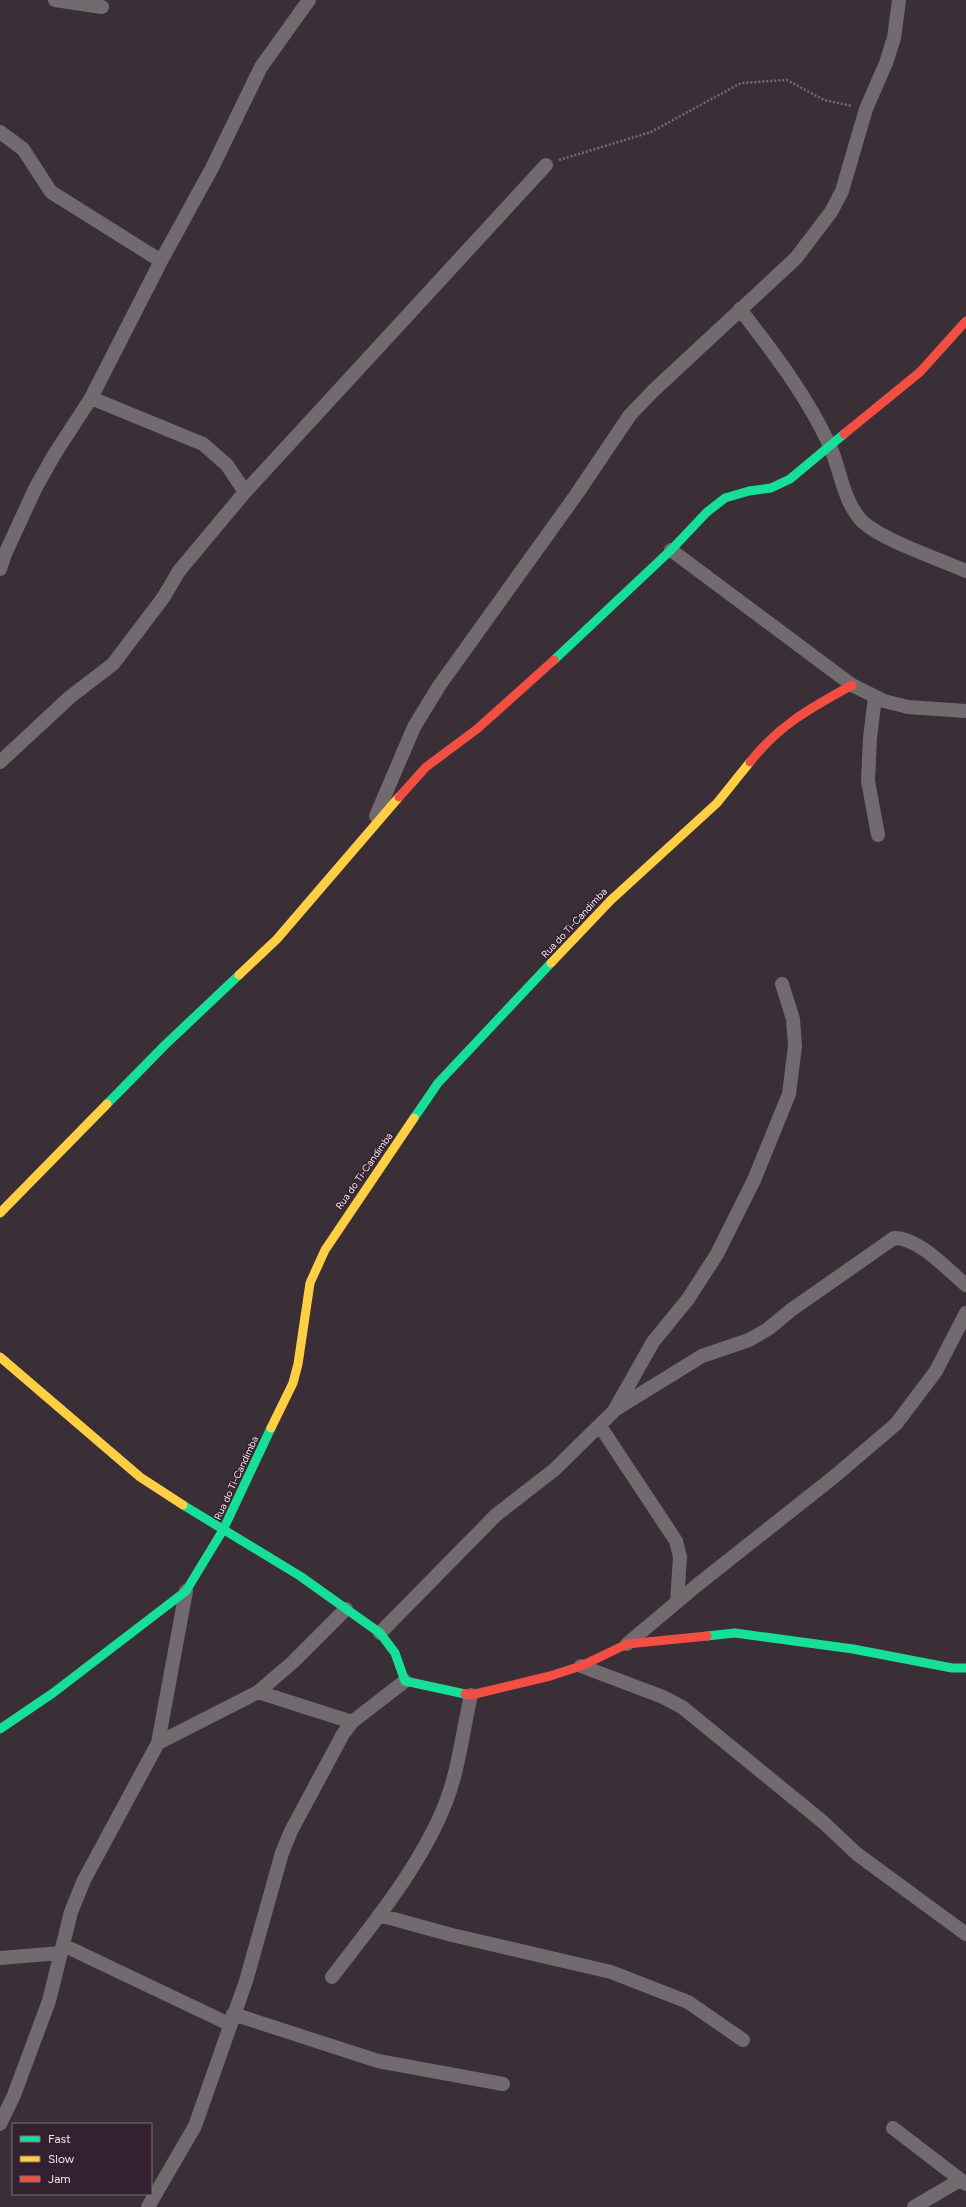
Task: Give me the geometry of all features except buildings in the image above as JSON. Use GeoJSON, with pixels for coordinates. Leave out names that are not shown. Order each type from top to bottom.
{"type":"FeatureCollection","features":[{"type":"Feature","properties":{"kind":"street"},"geometry":{"type":"LineString","coordinates":[[55,0],[102,7]]}},
{"type":"Feature","properties":{"kind":"street"},"geometry":{"type":"LineString","coordinates":[[0,569],[5,554],[36,487],[54,455],[91,398],[161,261],[212,168],[261,67],[309,0]]}},
{"type":"Feature","properties":{"kind":"street"},"geometry":{"type":"LineString","coordinates":[[372,827],[414,727],[424,708],[630,415],[653,391],[796,258],[831,212],[842,190],[866,109],[886,64],[894,38],[899,0]]}},
{"type":"Feature","properties":{"kind":"street"},"geometry":{"type":"LineString","coordinates":[[0,132],[22,149],[50,192],[161,261]]}},
{"type":"Feature","properties":{"kind":"street"},"geometry":{"type":"LineString","coordinates":[[0,762],[70,697],[113,664],[144,625],[179,571],[245,492],[546,164]]}},
{"type":"Feature","properties":{"kind":"street"},"geometry":{"type":"LineString","coordinates":[[740,309],[793,380],[830,446],[850,501],[860,519],[874,532],[966,571]]}},
{"type":"Feature","properties":{"kind":"street"},"geometry":{"type":"LineString","coordinates":[[0,1213],[165,1045],[277,939],[372,827],[426,767],[476,729],[670,550],[694,523],[726,498],[749,491],[771,488],[790,479],[920,372],[966,321]]}},
{"type":"Feature","properties":{"kind":"street"},"geometry":{"type":"LineString","coordinates":[[91,398],[203,444],[227,465],[245,492]]}},
{"type":"Feature","properties":{"kind":"street"},"geometry":{"type":"LineString","coordinates":[[670,550],[852,685],[884,702],[908,707],[966,711]]}},
{"type":"Feature","properties":{"kind":"street","name":"Rua do Ti-Candimba"},"geometry":{"type":"LineString","coordinates":[[0,1729],[53,1693],[186,1591],[223,1530],[293,1383],[298,1364],[310,1283],[325,1250],[438,1083],[611,900],[716,803],[766,742],[784,726],[805,712],[852,685]]}},
{"type":"Feature","properties":{"kind":"street"},"geometry":{"type":"LineString","coordinates":[[875,697],[870,738],[868,781],[878,835]]}},
{"type":"Feature","properties":{"kind":"street"},"geometry":{"type":"LineString","coordinates":[[380,1633],[496,1515],[554,1470],[614,1411],[653,1342],[688,1299],[717,1254],[754,1180],[790,1094],[795,1046],[793,1019],[782,984]]}},
{"type":"Feature","properties":{"kind":"street"},"geometry":{"type":"LineString","coordinates":[[614,1411],[702,1356],[749,1340],[894,1238],[903,1238],[916,1244],[966,1285]]}},
{"type":"Feature","properties":{"kind":"street"},"geometry":{"type":"LineString","coordinates":[[148,2207],[195,2126],[231,2019],[246,1981],[282,1853],[291,1831],[332,1752],[352,1722],[405,1682],[471,1695],[581,1666],[628,1644],[677,1602],[835,1476],[896,1424],[936,1370],[966,1312]]}},
{"type":"Feature","properties":{"kind":"street"},"geometry":{"type":"LineString","coordinates":[[0,1357],[140,1477],[223,1530],[300,1576],[380,1633],[395,1653],[401,1666],[405,1682]]}},
{"type":"Feature","properties":{"kind":"street"},"geometry":{"type":"LineString","coordinates":[[600,1426],[676,1541],[680,1557],[677,1602]]}},
{"type":"Feature","properties":{"kind":"street"},"geometry":{"type":"LineString","coordinates":[[0,2124],[14,2096],[49,2001],[71,1912],[84,1880],[158,1743],[186,1591]]}},
{"type":"Feature","properties":{"kind":"street"},"geometry":{"type":"LineString","coordinates":[[158,1743],[258,1692],[293,1662],[346,1609]]}},
{"type":"Feature","properties":{"kind":"street"},"geometry":{"type":"LineString","coordinates":[[628,1644],[735,1633],[853,1649],[932,1665],[966,1668]]}},
{"type":"Feature","properties":{"kind":"street"},"geometry":{"type":"LineString","coordinates":[[581,1666],[663,1697],[682,1707],[816,1817],[857,1854],[966,1934]]}},
{"type":"Feature","properties":{"kind":"street"},"geometry":{"type":"LineString","coordinates":[[258,1692],[352,1722]]}},
{"type":"Feature","properties":{"kind":"street"},"geometry":{"type":"LineString","coordinates":[[332,1977],[379,1915],[427,1841],[446,1801],[471,1695]]}},
{"type":"Feature","properties":{"kind":"street"},"geometry":{"type":"LineString","coordinates":[[379,1915],[452,1935],[611,1972],[688,2002],[743,2040]]}},
{"type":"Feature","properties":{"kind":"street"},"geometry":{"type":"LineString","coordinates":[[0,1958],[62,1949],[231,2019],[378,2060],[503,2084]]}},
{"type":"Feature","properties":{"kind":"street"},"geometry":{"type":"LineString","coordinates":[[893,2128],[963,2182],[914,2207]]}},
{"type":"Feature","properties":{"kind":"path"},"geometry":{"type":"LineString","coordinates":[[546,164],[651,132],[741,83],[787,80],[824,100],[866,109]]}},
{"type":"Feature","properties":{"kind":"traffic: fast"},"geometry":{"type":"LineString","coordinates":[[554,660],[671,550],[707,512],[725,498],[749,491],[771,488],[790,479],[844,434]]}},
{"type":"Feature","properties":{"kind":"traffic: fast"},"geometry":{"type":"LineString","coordinates":[[414,1118],[438,1083],[551,963]]}},
{"type":"Feature","properties":{"kind":"traffic: fast"},"geometry":{"type":"LineString","coordinates":[[107,1104],[165,1045],[239,975]]}},
{"type":"Feature","properties":{"kind":"traffic: fast"},"geometry":{"type":"LineString","coordinates":[[0,1729],[53,1693],[186,1591],[223,1530],[271,1428]]}},
{"type":"Feature","properties":{"kind":"traffic: fast"},"geometry":{"type":"LineString","coordinates":[[183,1505],[300,1576],[380,1633],[395,1653],[405,1681],[465,1694]]}},
{"type":"Feature","properties":{"kind":"traffic: fast"},"geometry":{"type":"LineString","coordinates":[[707,1636],[735,1633],[853,1649],[952,1668],[966,1668]]}},
{"type":"Feature","properties":{"kind":"traffic: slow"},"geometry":{"type":"LineString","coordinates":[[551,963],[611,900],[717,803],[750,762]]}},
{"type":"Feature","properties":{"kind":"traffic: slow"},"geometry":{"type":"LineString","coordinates":[[239,975],[277,939],[399,797]]}},
{"type":"Feature","properties":{"kind":"traffic: slow"},"geometry":{"type":"LineString","coordinates":[[0,1213],[107,1104]]}},
{"type":"Feature","properties":{"kind":"traffic: slow"},"geometry":{"type":"LineString","coordinates":[[271,1428],[293,1383],[298,1364],[310,1283],[325,1250],[414,1118]]}},
{"type":"Feature","properties":{"kind":"traffic: slow"},"geometry":{"type":"LineString","coordinates":[[0,1357],[140,1477],[183,1505]]}},
{"type":"Feature","properties":{"kind":"traffic: jam"},"geometry":{"type":"LineString","coordinates":[[844,434],[920,372],[966,321]]}},
{"type":"Feature","properties":{"kind":"traffic: jam"},"geometry":{"type":"LineString","coordinates":[[399,797],[426,767],[477,729],[554,660]]}},
{"type":"Feature","properties":{"kind":"traffic: jam"},"geometry":{"type":"LineString","coordinates":[[750,762],[761,749],[785,727],[810,709],[852,685]]}},
{"type":"Feature","properties":{"kind":"traffic: jam"},"geometry":{"type":"LineString","coordinates":[[465,1694],[471,1695],[550,1676],[581,1666],[627,1644],[707,1636]]}}]}
